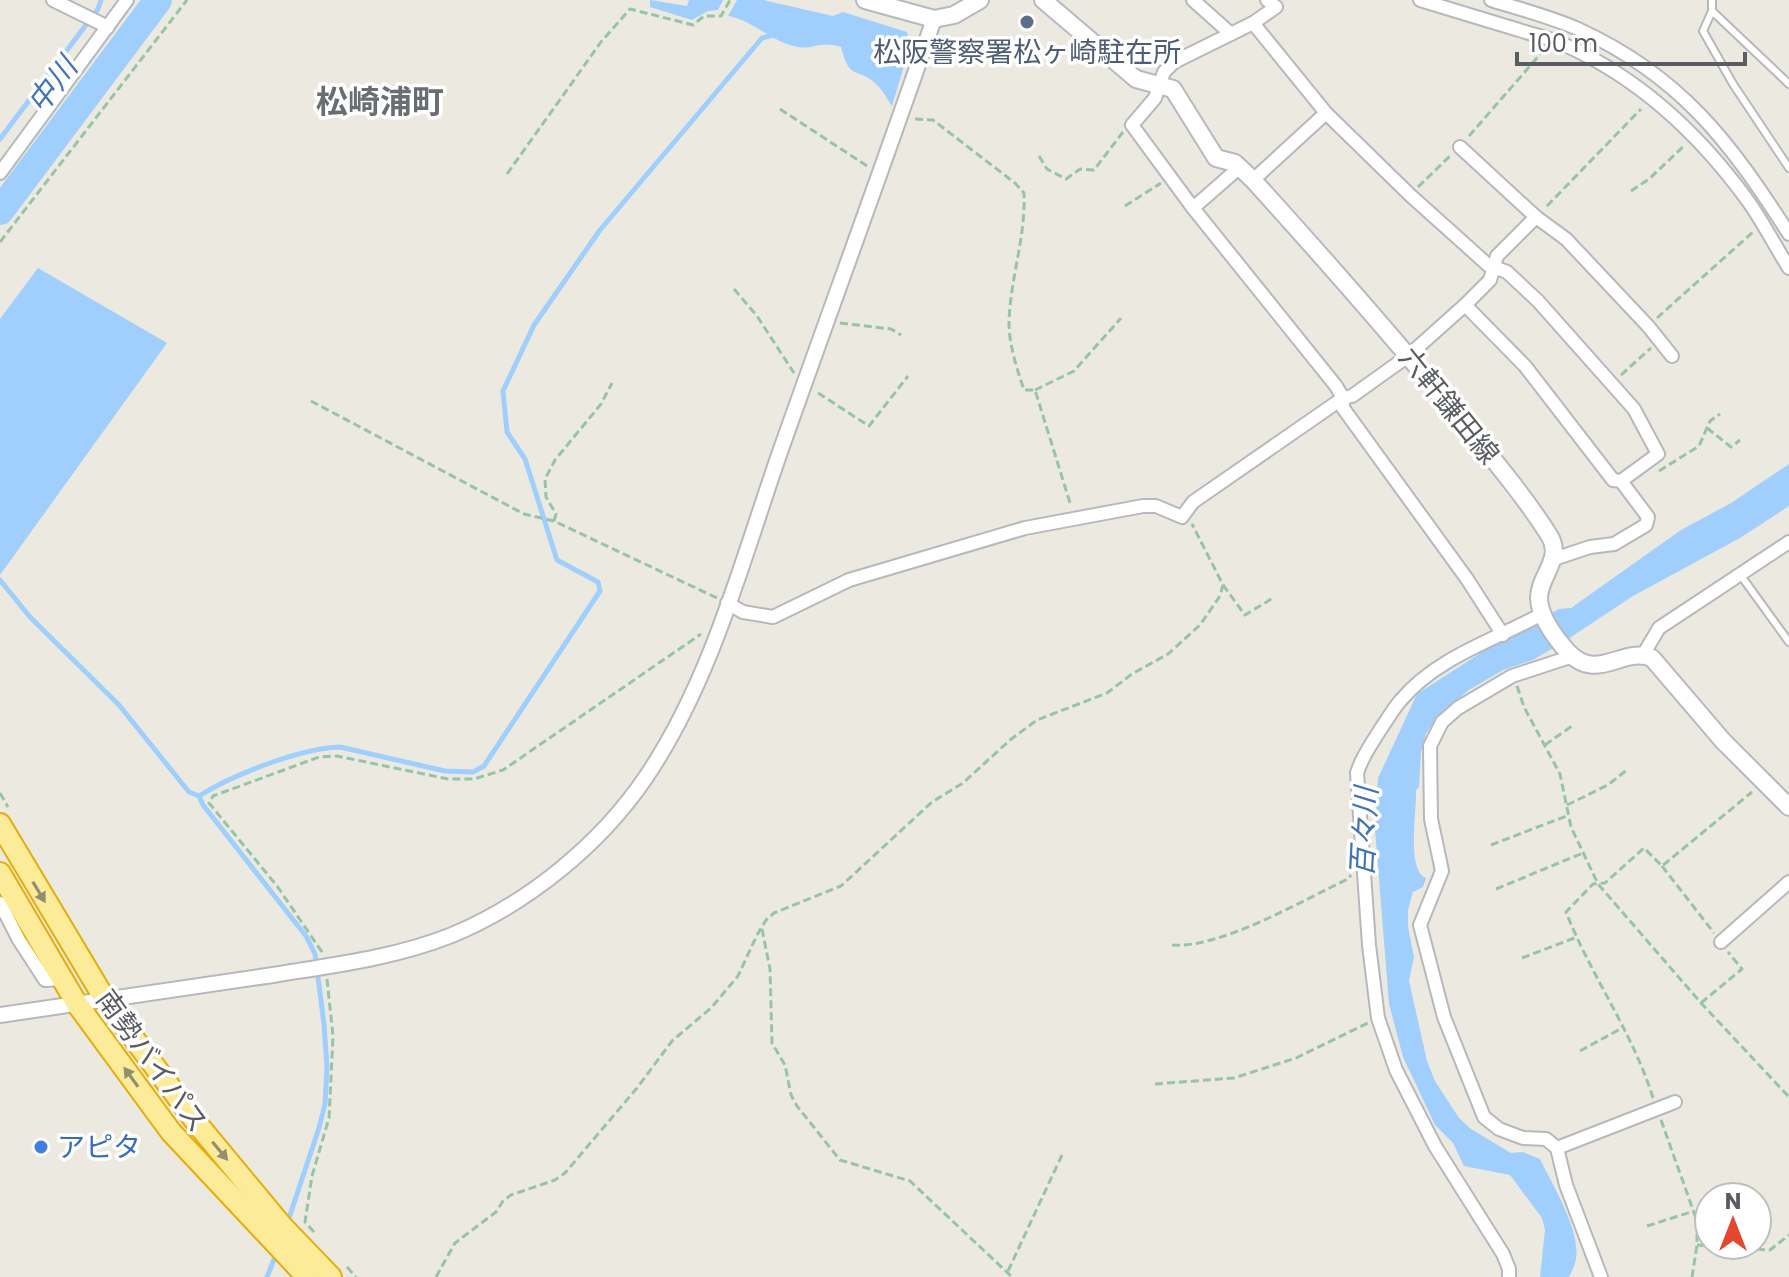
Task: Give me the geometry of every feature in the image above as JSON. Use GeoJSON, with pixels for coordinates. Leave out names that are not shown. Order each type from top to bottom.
{"type":"FeatureCollection","features":[{"type":"Feature","properties":{"kind":"highway","name":"南勢バイパス"},"geometry":{"type":"LineString","coordinates":[[0,824],[106,1001],[277,1234]]}},
{"type":"Feature","properties":{"kind":"highway","name":"南勢バイパス"},"geometry":{"type":"LineString","coordinates":[[0,873],[77,1004],[171,1132],[277,1234],[302,1245],[338,1272]]}},
{"type":"Feature","properties":{"kind":"highway","name":"南勢バイパス"},"geometry":{"type":"LineString","coordinates":[[302,1245],[307,1277]]}},
{"type":"Feature","properties":{"kind":"main road"},"geometry":{"type":"LineString","coordinates":[[865,0],[928,17],[954,15],[980,0]]}},
{"type":"Feature","properties":{"kind":"main road","name":"六軒鎌田線"},"geometry":{"type":"LineString","coordinates":[[1043,0],[1136,79],[1173,89],[1216,158],[1235,163],[1253,180],[1408,356],[1503,472],[1552,539],[1554,559]]}},
{"type":"Feature","properties":{"kind":"main road"},"geometry":{"type":"LineString","coordinates":[[1554,559],[1539,596],[1542,614],[1570,654],[1586,665],[1600,666],[1643,655],[1652,658],[1723,741],[1789,807]]}},
{"type":"Feature","properties":{"kind":"street"},"geometry":{"type":"LineString","coordinates":[[53,0],[102,24]]}},
{"type":"Feature","properties":{"kind":"street"},"geometry":{"type":"LineString","coordinates":[[0,173],[102,24],[127,0]]}},
{"type":"Feature","properties":{"kind":"street"},"geometry":{"type":"LineString","coordinates":[[1193,0],[1231,34]]}},
{"type":"Feature","properties":{"kind":"street"},"geometry":{"type":"LineString","coordinates":[[1267,0],[1276,7],[1253,23],[1174,62],[1164,72],[1155,98],[1132,125],[1193,208],[1336,386],[1343,398],[1343,408],[1467,579],[1503,635]]}},
{"type":"Feature","properties":{"kind":"street"},"geometry":{"type":"LineString","coordinates":[[1420,0],[1553,40],[1601,62],[1652,97],[1693,137],[1749,202],[1789,268]]}},
{"type":"Feature","properties":{"kind":"street"},"geometry":{"type":"LineString","coordinates":[[1491,0],[1575,28],[1609,45],[1665,81],[1703,116],[1743,163],[1789,234]]}},
{"type":"Feature","properties":{"kind":"street"},"geometry":{"type":"LineString","coordinates":[[0,1015],[382,957],[453,934],[508,905],[556,872],[596,837],[643,780],[679,722],[717,632],[899,121],[928,17]]}},
{"type":"Feature","properties":{"kind":"street"},"geometry":{"type":"LineString","coordinates":[[1253,23],[1326,113],[1488,265],[1507,272],[1538,301],[1634,409],[1658,454],[1625,485]]}},
{"type":"Feature","properties":{"kind":"street"},"geometry":{"type":"LineString","coordinates":[[1253,180],[1326,113]]}},
{"type":"Feature","properties":{"kind":"street"},"geometry":{"type":"LineString","coordinates":[[1460,147],[1536,217],[1566,239],[1672,356]]}},
{"type":"Feature","properties":{"kind":"street"},"geometry":{"type":"LineString","coordinates":[[1193,208],[1240,167]]}},
{"type":"Feature","properties":{"kind":"street"},"geometry":{"type":"LineString","coordinates":[[727,603],[743,612],[773,617],[849,580],[1025,528],[1124,507],[1156,506],[1182,517],[1193,502],[1408,356],[1490,280],[1497,256],[1536,217]]}},
{"type":"Feature","properties":{"kind":"street"},"geometry":{"type":"LineString","coordinates":[[1465,305],[1525,366],[1613,480],[1625,485],[1648,517],[1646,525],[1614,544],[1590,547],[1554,559]]}},
{"type":"Feature","properties":{"kind":"street"},"geometry":{"type":"LineString","coordinates":[[1643,655],[1659,628],[1789,542]]}},
{"type":"Feature","properties":{"kind":"street"},"geometry":{"type":"LineString","coordinates":[[1509,1277],[1503,1254],[1435,1146],[1396,1070],[1378,1018],[1369,945],[1357,773],[1365,751],[1413,688],[1452,660],[1542,614]]}},
{"type":"Feature","properties":{"kind":"street"},"geometry":{"type":"LineString","coordinates":[[1570,654],[1512,676],[1442,722],[1430,746],[1431,819],[1442,871],[1420,925],[1444,1017],[1484,1117],[1499,1129],[1523,1138],[1546,1139],[1557,1148],[1566,1185],[1601,1277]]}},
{"type":"Feature","properties":{"kind":"street"},"geometry":{"type":"LineString","coordinates":[[1721,942],[1789,882]]}},
{"type":"Feature","properties":{"kind":"street"},"geometry":{"type":"LineString","coordinates":[[0,903],[45,980],[62,979]]}},
{"type":"Feature","properties":{"kind":"street"},"geometry":{"type":"LineString","coordinates":[[1557,1148],[1675,1102]]}},
{"type":"Feature","properties":{"kind":"lane"},"geometry":{"type":"LineString","coordinates":[[1712,0],[1712,11],[1703,31],[1733,84],[1789,168]]}},
{"type":"Feature","properties":{"kind":"lane"},"geometry":{"type":"LineString","coordinates":[[1712,11],[1789,84]]}},
{"type":"Feature","properties":{"kind":"lane"},"geometry":{"type":"LineString","coordinates":[[1739,573],[1789,642]]}},
{"type":"Feature","properties":{"kind":"path"},"geometry":{"type":"LineString","coordinates":[[0,242],[187,0]]}},
{"type":"Feature","properties":{"kind":"path"},"geometry":{"type":"LineString","coordinates":[[507,174],[601,42],[630,9],[693,25],[704,16],[721,16],[730,0]]}},
{"type":"Feature","properties":{"kind":"path"},"geometry":{"type":"LineString","coordinates":[[1410,195],[1460,147],[1553,40]]}},
{"type":"Feature","properties":{"kind":"path"},"geometry":{"type":"LineString","coordinates":[[1536,217],[1652,97]]}},
{"type":"Feature","properties":{"kind":"path"},"geometry":{"type":"LineString","coordinates":[[780,109],[880,175]]}},
{"type":"Feature","properties":{"kind":"path"},"geometry":{"type":"LineString","coordinates":[[899,121],[933,120],[1024,193],[1025,213],[1009,326],[1024,390],[1035,390],[1074,371],[1121,318]]}},
{"type":"Feature","properties":{"kind":"path"},"geometry":{"type":"LineString","coordinates":[[1039,156],[1047,169],[1066,179],[1080,169],[1094,170],[1126,128],[1132,125]]}},
{"type":"Feature","properties":{"kind":"path"},"geometry":{"type":"LineString","coordinates":[[1631,191],[1649,179],[1693,137]]}},
{"type":"Feature","properties":{"kind":"path"},"geometry":{"type":"LineString","coordinates":[[1125,206],[1170,175]]}},
{"type":"Feature","properties":{"kind":"path"},"geometry":{"type":"LineString","coordinates":[[1648,326],[1762,224]]}},
{"type":"Feature","properties":{"kind":"path"},"geometry":{"type":"LineString","coordinates":[[828,322],[891,329],[901,335]]}},
{"type":"Feature","properties":{"kind":"path"},"geometry":{"type":"LineString","coordinates":[[1613,383],[1660,340]]}},
{"type":"Feature","properties":{"kind":"path"},"geometry":{"type":"LineString","coordinates":[[553,521],[556,514],[546,497],[545,479],[555,460],[601,404],[612,383]]}},
{"type":"Feature","properties":{"kind":"path"},"geometry":{"type":"LineString","coordinates":[[1035,390],[1075,519]]}},
{"type":"Feature","properties":{"kind":"path"},"geometry":{"type":"LineString","coordinates":[[311,401],[524,514],[553,521],[727,603]]}},
{"type":"Feature","properties":{"kind":"path"},"geometry":{"type":"LineString","coordinates":[[1625,485],[1685,457],[1699,446],[1710,421],[1720,414]]}},
{"type":"Feature","properties":{"kind":"path"},"geometry":{"type":"LineString","coordinates":[[1707,428],[1731,447],[1740,440]]}},
{"type":"Feature","properties":{"kind":"path"},"geometry":{"type":"LineString","coordinates":[[1182,517],[1191,524],[1223,585],[1245,615],[1273,598]]}},
{"type":"Feature","properties":{"kind":"path"},"geometry":{"type":"LineString","coordinates":[[436,1277],[455,1243],[496,1212],[511,1195],[555,1180],[565,1173],[637,1088],[672,1041],[711,1008],[738,976],[766,920],[774,913],[841,886],[932,802],[963,783],[1037,720],[1107,693],[1132,674],[1168,654],[1200,625],[1220,596],[1223,585]]}},
{"type":"Feature","properties":{"kind":"path"},"geometry":{"type":"LineString","coordinates":[[302,1245],[312,1176],[330,1107],[333,1036],[325,956],[312,933],[209,803],[213,796],[319,757],[337,756],[448,779],[474,779],[503,770],[705,632],[717,632]]}},
{"type":"Feature","properties":{"kind":"path"},"geometry":{"type":"LineString","coordinates":[[1512,676],[1524,707],[1560,774],[1571,827],[1598,884],[1701,1003],[1789,1097]]}},
{"type":"Feature","properties":{"kind":"path"},"geometry":{"type":"LineString","coordinates":[[1545,745],[1572,726]]}},
{"type":"Feature","properties":{"kind":"path"},"geometry":{"type":"LineString","coordinates":[[1567,805],[1608,785],[1628,769]]}},
{"type":"Feature","properties":{"kind":"path"},"geometry":{"type":"LineString","coordinates":[[1693,1208],[1656,1110],[1643,1065],[1566,912],[1593,884],[1605,883],[1644,848],[1662,866],[1764,782]]}},
{"type":"Feature","properties":{"kind":"path"},"geometry":{"type":"LineString","coordinates":[[1491,845],[1569,815]]}},
{"type":"Feature","properties":{"kind":"path"},"geometry":{"type":"LineString","coordinates":[[1496,889],[1583,853]]}},
{"type":"Feature","properties":{"kind":"path"},"geometry":{"type":"LineString","coordinates":[[1172,945],[1189,947],[1242,928],[1348,879],[1358,865],[1365,863]]}},
{"type":"Feature","properties":{"kind":"path"},"geometry":{"type":"LineString","coordinates":[[762,929],[770,969],[772,1043],[785,1065],[791,1095],[797,1106],[840,1160],[910,1181],[1012,1277]]}},
{"type":"Feature","properties":{"kind":"path"},"geometry":{"type":"LineString","coordinates":[[1522,958],[1577,937]]}},
{"type":"Feature","properties":{"kind":"path"},"geometry":{"type":"LineString","coordinates":[[1155,1084],[1234,1078],[1296,1058],[1378,1018]]}},
{"type":"Feature","properties":{"kind":"path"},"geometry":{"type":"LineString","coordinates":[[1580,1051],[1622,1028]]}},
{"type":"Feature","properties":{"kind":"path"},"geometry":{"type":"LineString","coordinates":[[1008,1271],[1062,1155]]}},
{"type":"Feature","properties":{"kind":"path"},"geometry":{"type":"LineString","coordinates":[[1647,1226],[1693,1211]]}},
{"type":"Feature","properties":{"kind":"path"},"geometry":{"type":"LineString","coordinates":[[1773,1248],[1789,1235]]}},
{"type":"Feature","properties":{"kind":"path"},"geometry":{"type":"LineString","coordinates":[[338,1272],[356,1277]]}},
{"type":"Feature","properties":{"kind":"water"},"geometry":{"type":"Polygon","coordinates":[[[650,0],[687,6],[689,0],[723,0],[718,10],[708,11],[692,20],[650,7],[650,0]]]}},
{"type":"Feature","properties":{"kind":"water"},"geometry":{"type":"Polygon","coordinates":[[[737,0],[763,0],[833,16],[843,12],[907,32],[910,46],[892,106],[876,84],[851,70],[841,47],[827,44],[804,48],[780,41],[728,16],[737,0]]]}},
{"type":"Feature","properties":{"kind":"water"},"geometry":{"type":"Polygon","coordinates":[[[38,268],[167,343],[0,575],[0,319],[38,268]]]}},
{"type":"Feature","properties":{"kind":"water"},"geometry":{"type":"Polygon","coordinates":[[[1789,464],[1789,506],[1740,538],[1633,596],[1533,660],[1503,670],[1469,690],[1438,715],[1426,734],[1421,752],[1419,787],[1416,790],[1414,852],[1420,873],[1426,878],[1423,887],[1413,892],[1408,910],[1414,957],[1409,981],[1427,1061],[1435,1081],[1459,1118],[1471,1129],[1511,1153],[1523,1152],[1540,1159],[1564,1208],[1574,1235],[1574,1266],[1569,1277],[1540,1277],[1545,1230],[1542,1218],[1510,1175],[1464,1166],[1453,1143],[1435,1125],[1403,1057],[1389,1004],[1375,829],[1378,778],[1417,694],[1490,647],[1559,609],[1571,608],[1681,530],[1731,503],[1789,464]]]}},
{"type":"Feature","properties":{"kind":"waterway"},"geometry":{"type":"LineString","coordinates":[[0,139],[98,9],[101,0]]}},
{"type":"Feature","properties":{"kind":"waterway","name":"中川"},"geometry":{"type":"LineString","coordinates":[[0,211],[158,0]]}},
{"type":"Feature","properties":{"kind":"waterway"},"geometry":{"type":"LineString","coordinates":[[199,796],[267,764],[306,752],[340,747],[445,771],[473,772],[484,766],[600,591],[598,582],[557,560],[525,459],[507,432],[503,391],[534,325],[600,230],[762,38],[773,35]]}},
{"type":"Feature","properties":{"kind":"waterway"},"geometry":{"type":"LineString","coordinates":[[0,580],[30,617],[119,705],[189,792],[199,796],[306,936],[315,954],[327,1067],[325,1104],[287,1224]]}},
{"type":"Feature","properties":{"kind":"waterway"},"geometry":{"type":"LineString","coordinates":[[267,1277],[277,1252]]}},
{"type":"Feature","properties":{"kind":"place","name":"松阪警察署松ヶ崎駐在所"},"geometry":{"type":"Point","coordinates":[1027,22]}},
{"type":"Feature","properties":{"kind":"place","name":"アピタ"},"geometry":{"type":"Point","coordinates":[41,1147]}},
{"type":"Feature","properties":{"kind":"district","name":"松崎浦町"},"geometry":{"type":"Point","coordinates":[380,101]}},
{"type":"Feature","properties":{"kind":"water label","name":"百々川"},"geometry":{"type":"Point","coordinates":[1364,832]}}]}
